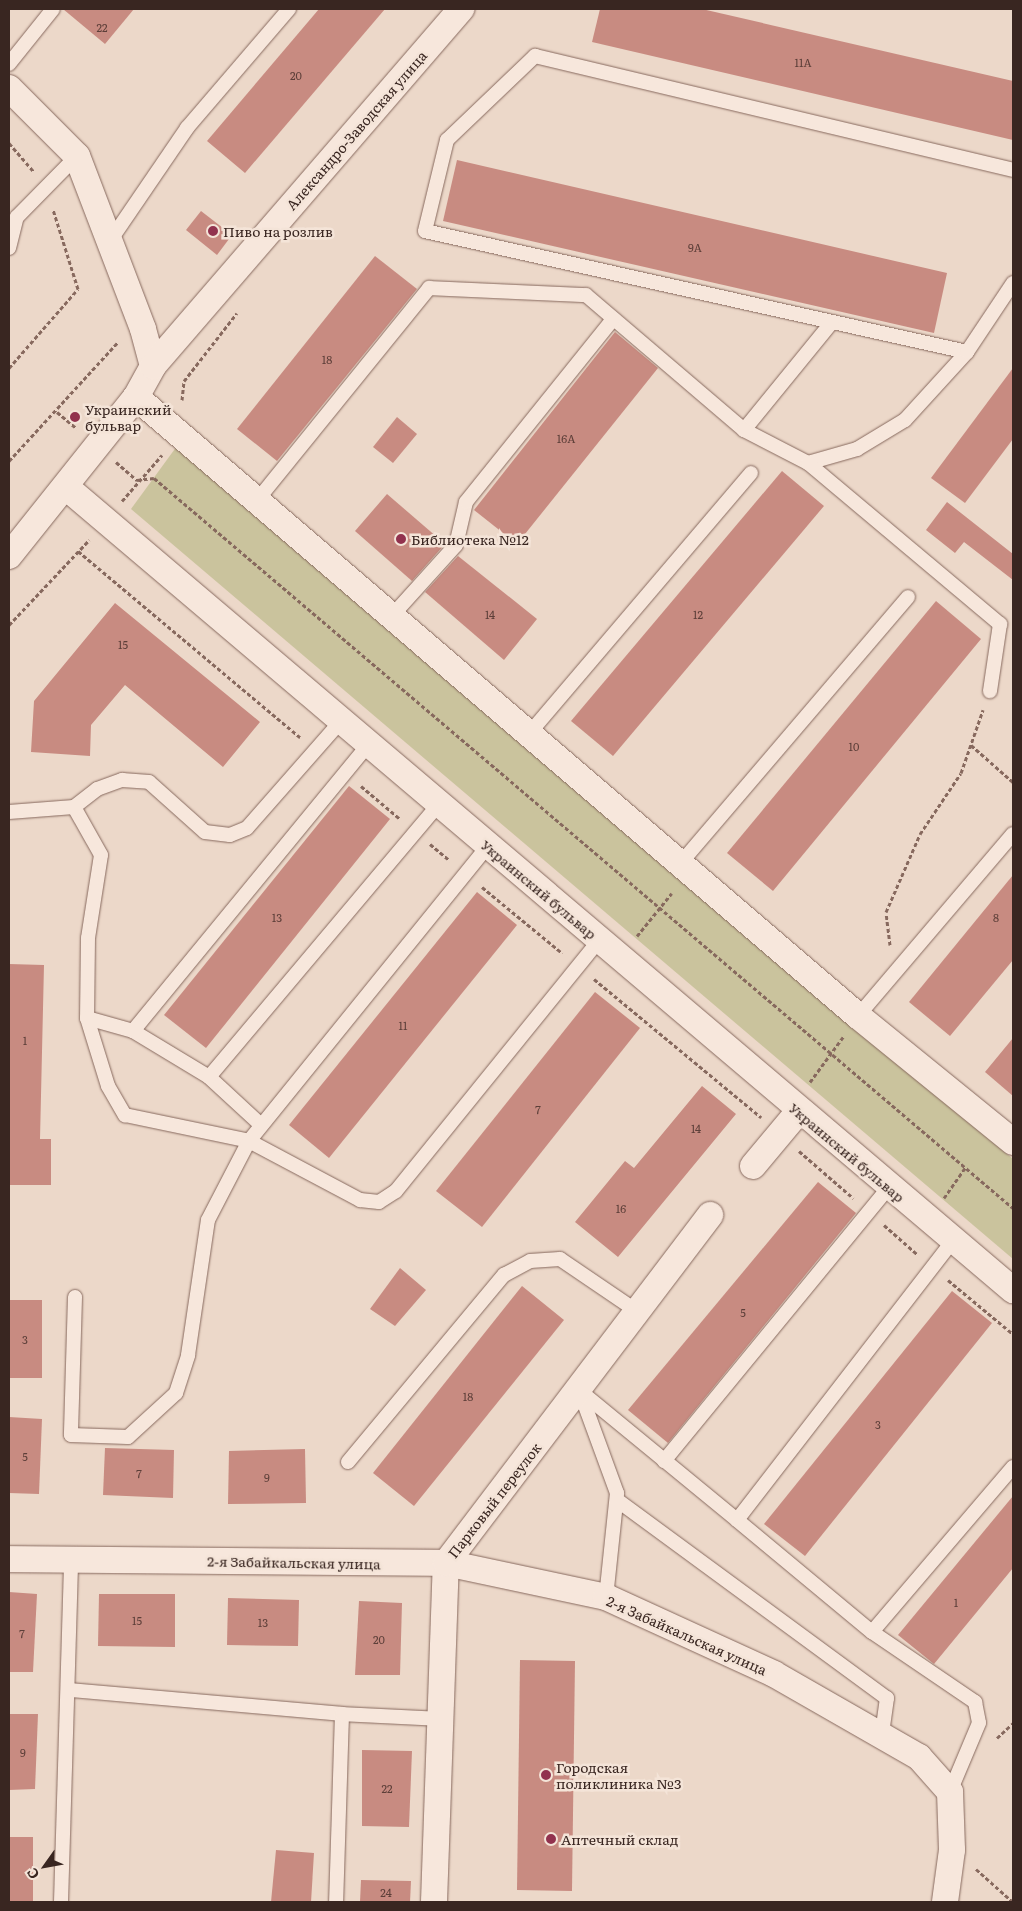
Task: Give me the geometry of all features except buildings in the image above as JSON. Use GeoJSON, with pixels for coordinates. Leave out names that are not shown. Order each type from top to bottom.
{"type":"FeatureCollection","features":[{"type":"Feature","properties":{"kind":"street","name":"Александро-Заводская улица"},"geometry":{"type":"LineString","coordinates":[[9,556],[36,520],[66,487],[98,447],[136,397],[152,366],[461,9]]}},
{"type":"Feature","properties":{"kind":"street"},"geometry":{"type":"LineString","coordinates":[[9,88],[77,156],[143,329],[152,366]]}},
{"type":"Feature","properties":{"kind":"street"},"geometry":{"type":"LineString","coordinates":[[136,397],[179,438],[858,1016],[1013,1142]]}},
{"type":"Feature","properties":{"kind":"street","name":"Украинский бульвар"},"geometry":{"type":"LineString","coordinates":[[66,487],[889,1187],[1013,1290]]}},
{"type":"Feature","properties":{"kind":"street"},"geometry":{"type":"LineString","coordinates":[[9,527],[36,520]]}},
{"type":"Feature","properties":{"kind":"street"},"geometry":{"type":"LineString","coordinates":[[753,1166],[779,1134],[796,1108]]}},
{"type":"Feature","properties":{"kind":"street","name":"Парковый переулок"},"geometry":{"type":"LineString","coordinates":[[434,1902],[446,1563],[580,1391],[634,1310],[710,1215]]}},
{"type":"Feature","properties":{"kind":"street","name":"2-я Забайкальская улица"},"geometry":{"type":"LineString","coordinates":[[9,1559],[446,1563],[606,1597],[774,1674],[882,1734],[920,1757],[950,1792]]}},
{"type":"Feature","properties":{"kind":"street"},"geometry":{"type":"LineString","coordinates":[[945,1902],[952,1850],[950,1792]]}},
{"type":"Feature","properties":{"kind":"lane"},"geometry":{"type":"LineString","coordinates":[[9,64],[53,9]]}},
{"type":"Feature","properties":{"kind":"lane"},"geometry":{"type":"LineString","coordinates":[[110,240],[187,128],[289,9]]}},
{"type":"Feature","properties":{"kind":"lane"},"geometry":{"type":"LineString","coordinates":[[967,352],[425,231],[447,140],[535,56],[1013,170]]}},
{"type":"Feature","properties":{"kind":"lane"},"geometry":{"type":"LineString","coordinates":[[9,248],[17,217],[77,156]]}},
{"type":"Feature","properties":{"kind":"lane"},"geometry":{"type":"LineString","coordinates":[[808,463],[857,449],[905,420],[967,352],[1013,283]]}},
{"type":"Feature","properties":{"kind":"lane"},"geometry":{"type":"LineString","coordinates":[[255,503],[429,288],[586,296],[744,430],[808,463],[1000,624],[990,691]]}},
{"type":"Feature","properties":{"kind":"lane"},"geometry":{"type":"LineString","coordinates":[[390,618],[456,545],[466,502],[613,319]]}},
{"type":"Feature","properties":{"kind":"lane"},"geometry":{"type":"LineString","coordinates":[[744,430],[832,322]]}},
{"type":"Feature","properties":{"kind":"lane"},"geometry":{"type":"LineString","coordinates":[[528,735],[751,473]]}},
{"type":"Feature","properties":{"kind":"lane"},"geometry":{"type":"LineString","coordinates":[[685,869],[908,597]]}},
{"type":"Feature","properties":{"kind":"lane"},"geometry":{"type":"LineString","coordinates":[[9,812],[74,807],[97,789],[122,780],[149,782],[206,832],[230,835],[247,828],[340,721]]}},
{"type":"Feature","properties":{"kind":"lane"},"geometry":{"type":"LineString","coordinates":[[133,1031],[344,771],[368,745]]}},
{"type":"Feature","properties":{"kind":"lane"},"geometry":{"type":"LineString","coordinates":[[208,1077],[414,831],[439,804]]}},
{"type":"Feature","properties":{"kind":"lane"},"geometry":{"type":"LineString","coordinates":[[74,807],[101,855],[88,938],[87,1018],[108,1086],[124,1115],[249,1141],[360,1200],[379,1202],[396,1191],[599,940]]}},
{"type":"Feature","properties":{"kind":"lane"},"geometry":{"type":"LineString","coordinates":[[858,1016],[1013,834]]}},
{"type":"Feature","properties":{"kind":"lane"},"geometry":{"type":"LineString","coordinates":[[75,1297],[70,1435],[128,1437],[176,1393],[188,1355],[208,1220],[249,1141],[488,846]]}},
{"type":"Feature","properties":{"kind":"lane"},"geometry":{"type":"LineString","coordinates":[[87,1018],[133,1031],[208,1077],[261,1125]]}},
{"type":"Feature","properties":{"kind":"lane"},"geometry":{"type":"LineString","coordinates":[[664,1461],[889,1187]]}},
{"type":"Feature","properties":{"kind":"lane"},"geometry":{"type":"LineString","coordinates":[[737,1520],[953,1241]]}},
{"type":"Feature","properties":{"kind":"lane"},"geometry":{"type":"LineString","coordinates":[[348,1462],[504,1275],[530,1261],[560,1259],[634,1310]]}},
{"type":"Feature","properties":{"kind":"lane"},"geometry":{"type":"LineString","coordinates":[[580,1391],[872,1632],[975,1702],[979,1723],[950,1792]]}},
{"type":"Feature","properties":{"kind":"lane"},"geometry":{"type":"LineString","coordinates":[[580,1391],[617,1500],[606,1597]]}},
{"type":"Feature","properties":{"kind":"lane"},"geometry":{"type":"LineString","coordinates":[[872,1632],[1013,1467]]}},
{"type":"Feature","properties":{"kind":"lane"},"geometry":{"type":"LineString","coordinates":[[617,1500],[887,1698],[882,1734]]}},
{"type":"Feature","properties":{"kind":"lane"},"geometry":{"type":"LineString","coordinates":[[61,1902],[70,1690],[71,1560]]}},
{"type":"Feature","properties":{"kind":"lane"},"geometry":{"type":"LineString","coordinates":[[70,1690],[342,1714],[440,1719]]}},
{"type":"Feature","properties":{"kind":"lane"},"geometry":{"type":"LineString","coordinates":[[336,1902],[342,1714]]}},
{"type":"Feature","properties":{"kind":"path"},"geometry":{"type":"LineString","coordinates":[[9,143],[46,186],[78,289],[9,368]]}},
{"type":"Feature","properties":{"kind":"path"},"geometry":{"type":"LineString","coordinates":[[9,625],[106,522],[138,480],[179,438],[184,380],[239,311]]}},
{"type":"Feature","properties":{"kind":"path"},"geometry":{"type":"LineString","coordinates":[[57,412],[138,480],[154,478],[658,909],[1013,1208]]}},
{"type":"Feature","properties":{"kind":"path"},"geometry":{"type":"LineString","coordinates":[[78,551],[314,749]]}},
{"type":"Feature","properties":{"kind":"path"},"geometry":{"type":"LineString","coordinates":[[894,973],[886,912],[920,834],[961,774],[990,691]]}},
{"type":"Feature","properties":{"kind":"path"},"geometry":{"type":"LineString","coordinates":[[971,745],[1013,782]]}},
{"type":"Feature","properties":{"kind":"path"},"geometry":{"type":"LineString","coordinates":[[344,771],[465,874],[599,983],[779,1134],[932,1267],[1013,1334]]}},
{"type":"Feature","properties":{"kind":"path"},"geometry":{"type":"LineString","coordinates":[[599,983],[658,909],[685,869]]}},
{"type":"Feature","properties":{"kind":"path"},"geometry":{"type":"LineString","coordinates":[[796,1108],[830,1054],[858,1016]]}},
{"type":"Feature","properties":{"kind":"path"},"geometry":{"type":"LineString","coordinates":[[971,1865],[1013,1901]]}},
{"type":"Feature","properties":{"kind":"shaded area"},"geometry":{"type":"Polygon","coordinates":[[[177,446],[1013,1159],[1013,1259],[131,509],[177,446]]]}},
{"type":"Feature","properties":{"kind":"place","name":"Пиво на розлив"},"geometry":{"type":"Point","coordinates":[213,231]}},
{"type":"Feature","properties":{"kind":"place","name":"Украинский бульвар"},"geometry":{"type":"Point","coordinates":[75,417]}},
{"type":"Feature","properties":{"kind":"place","name":"Библиотека №12"},"geometry":{"type":"Point","coordinates":[401,539]}},
{"type":"Feature","properties":{"kind":"place","name":"Городская поликлиника №3"},"geometry":{"type":"Point","coordinates":[546,1775]}},
{"type":"Feature","properties":{"kind":"place","name":"Аптечный склад"},"geometry":{"type":"Point","coordinates":[551,1839]}}]}
